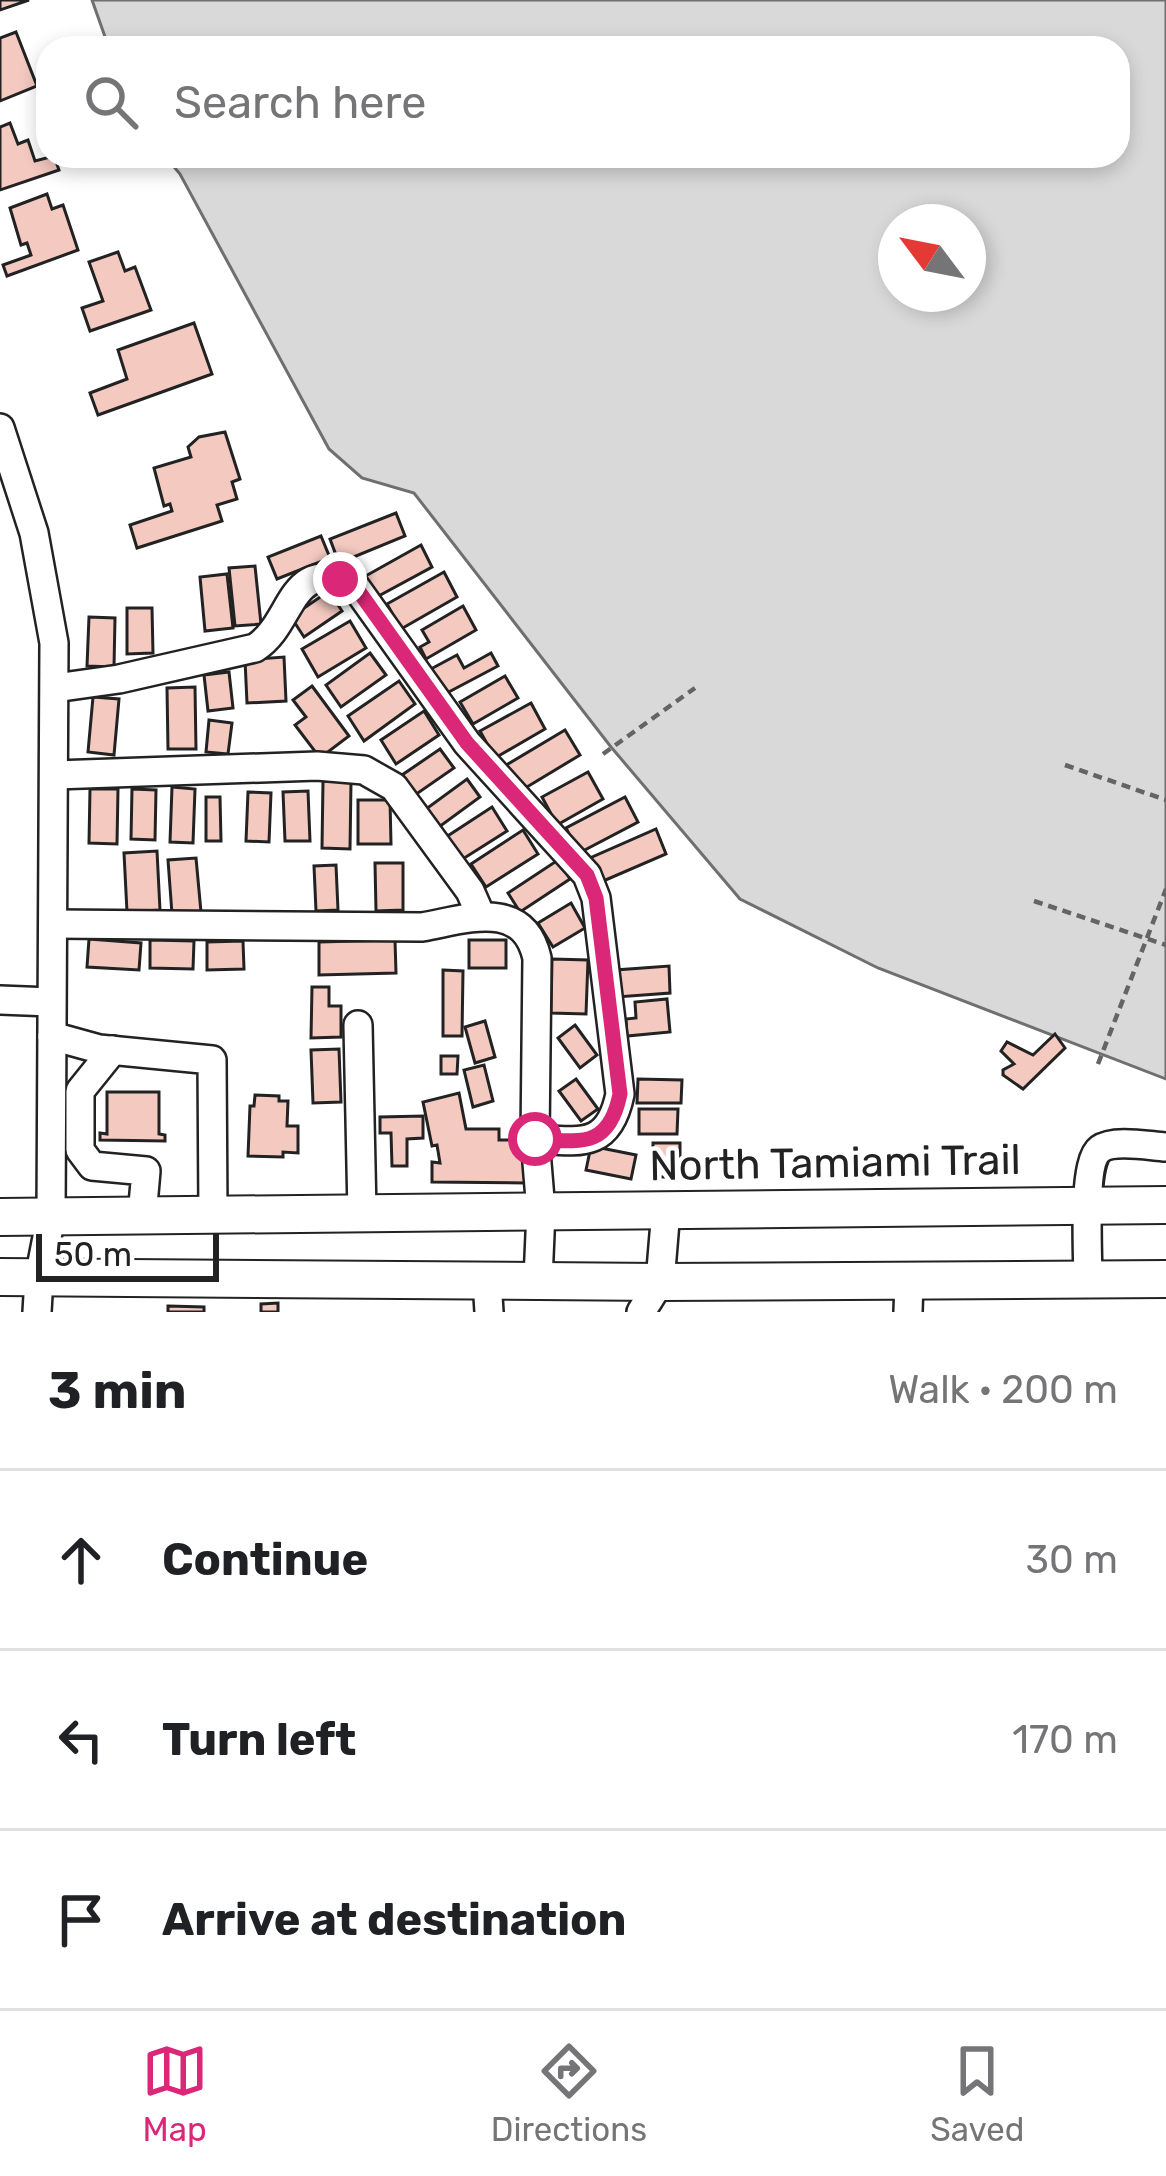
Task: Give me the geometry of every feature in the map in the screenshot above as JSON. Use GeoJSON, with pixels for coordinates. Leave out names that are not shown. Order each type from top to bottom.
{"type":"FeatureCollection","features":[{"type":"Feature","properties":{"kind":"main road","name":"North Tamiami Trail"},"geometry":{"type":"LineString","coordinates":[[0,1217],[1166,1205]]}},
{"type":"Feature","properties":{"kind":"main road"},"geometry":{"type":"LineString","coordinates":[[0,1277],[38,1295],[488,1296],[538,1280],[650,1297],[908,1296],[1088,1280],[1166,1280]]}},
{"type":"Feature","properties":{"kind":"street"},"geometry":{"type":"LineString","coordinates":[[0,428],[47,588],[56,688],[52,1036],[66,1119],[92,1166],[146,1171],[142,1216]]}},
{"type":"Feature","properties":{"kind":"street"},"geometry":{"type":"LineString","coordinates":[[56,688],[140,675],[255,648],[271,639],[294,593],[310,580],[340,579],[355,586],[478,757],[573,856],[596,898],[620,1094],[616,1115],[604,1133],[583,1142],[535,1139]]}},
{"type":"Feature","properties":{"kind":"street"},"geometry":{"type":"LineString","coordinates":[[56,776],[345,765],[364,770],[394,787],[470,891],[481,916]]}},
{"type":"Feature","properties":{"kind":"street"},"geometry":{"type":"LineString","coordinates":[[53,924],[422,926],[481,916],[510,923],[533,940],[537,958],[538,1280]]}},
{"type":"Feature","properties":{"kind":"street"},"geometry":{"type":"LineString","coordinates":[[0,1000],[51,1002]]}},
{"type":"Feature","properties":{"kind":"street"},"geometry":{"type":"LineString","coordinates":[[358,1025],[362,1213]]}},
{"type":"Feature","properties":{"kind":"street"},"geometry":{"type":"LineString","coordinates":[[52,1036],[113,1050],[212,1060],[213,1215]]}},
{"type":"Feature","properties":{"kind":"street"},"geometry":{"type":"LineString","coordinates":[[38,1295],[66,1119],[80,1091],[113,1050]]}},
{"type":"Feature","properties":{"kind":"street"},"geometry":{"type":"LineString","coordinates":[[1088,1280],[1094,1154],[1102,1147],[1166,1147]]}},
{"type":"Feature","properties":{"kind":"street"},"geometry":{"type":"LineString","coordinates":[[650,1297],[666,1210]]}},
{"type":"Feature","properties":{"kind":"path"},"geometry":{"type":"LineString","coordinates":[[603,754],[695,688]]}},
{"type":"Feature","properties":{"kind":"path"},"geometry":{"type":"LineString","coordinates":[[1065,764],[1166,800]]}},
{"type":"Feature","properties":{"kind":"path"},"geometry":{"type":"LineString","coordinates":[[1098,1064],[1166,889]]}},
{"type":"Feature","properties":{"kind":"path"},"geometry":{"type":"LineString","coordinates":[[1034,902],[1166,945]]}},
{"type":"Feature","properties":{"kind":"shaded area"},"geometry":{"type":"Polygon","coordinates":[[[92,0],[1166,0],[1166,1079],[878,968],[740,899],[611,747],[414,493],[362,478],[329,449],[175,168],[1130,168],[1130,36],[105,36],[92,0]]]}},
{"type":"Feature","properties":{"kind":"building"},"geometry":{"type":"Polygon","coordinates":[[[0,0],[29,0],[0,10],[0,0]]]}},
{"type":"Feature","properties":{"kind":"building"},"geometry":{"type":"Polygon","coordinates":[[[16,32],[36,86],[0,101],[0,38],[16,32]]]}},
{"type":"Feature","properties":{"kind":"building"},"geometry":{"type":"Polygon","coordinates":[[[10,123],[18,144],[28,140],[36,168],[59,170],[0,190],[0,127],[10,123]]]}},
{"type":"Feature","properties":{"kind":"building"},"geometry":{"type":"Polygon","coordinates":[[[47,194],[52,209],[63,205],[78,250],[7,276],[3,265],[31,255],[27,243],[21,245],[10,208],[47,194]]]}},
{"type":"Feature","properties":{"kind":"building"},"geometry":{"type":"Polygon","coordinates":[[[118,252],[125,271],[135,267],[151,310],[90,331],[82,308],[103,301],[89,262],[118,252]]]}},
{"type":"Feature","properties":{"kind":"building"},"geometry":{"type":"Polygon","coordinates":[[[194,323],[212,374],[98,415],[90,393],[127,379],[118,350],[194,323]]]}},
{"type":"Feature","properties":{"kind":"building"},"geometry":{"type":"Polygon","coordinates":[[[225,432],[240,479],[232,482],[237,499],[217,505],[222,521],[137,548],[130,525],[172,511],[170,504],[164,506],[154,468],[191,457],[188,447],[199,437],[225,432]]]}},
{"type":"Feature","properties":{"kind":"building"},"geometry":{"type":"Polygon","coordinates":[[[396,513],[405,536],[339,563],[330,539],[396,513]]]}},
{"type":"Feature","properties":{"kind":"building"},"geometry":{"type":"Polygon","coordinates":[[[321,536],[330,558],[277,579],[268,557],[321,536]]]}},
{"type":"Feature","properties":{"kind":"building"},"geometry":{"type":"Polygon","coordinates":[[[421,545],[432,567],[373,599],[362,578],[421,545]]]}},
{"type":"Feature","properties":{"kind":"building"},"geometry":{"type":"Polygon","coordinates":[[[255,566],[261,624],[235,626],[229,568],[255,566]]]}},
{"type":"Feature","properties":{"kind":"building"},"geometry":{"type":"Polygon","coordinates":[[[444,572],[457,597],[401,629],[387,604],[444,572]]]}},
{"type":"Feature","properties":{"kind":"building"},"geometry":{"type":"Polygon","coordinates":[[[227,574],[233,628],[205,631],[200,577],[227,574]]]}},
{"type":"Feature","properties":{"kind":"building"},"geometry":{"type":"Polygon","coordinates":[[[329,591],[342,611],[304,637],[291,617],[329,591]]]}},
{"type":"Feature","properties":{"kind":"building"},"geometry":{"type":"Polygon","coordinates":[[[463,606],[476,630],[426,659],[420,647],[429,642],[422,630],[463,606]]]}},
{"type":"Feature","properties":{"kind":"building"},"geometry":{"type":"Polygon","coordinates":[[[127,608],[152,608],[153,653],[127,654],[127,608]]]}},
{"type":"Feature","properties":{"kind":"building"},"geometry":{"type":"Polygon","coordinates":[[[89,617],[115,618],[114,667],[87,666],[89,617]]]}},
{"type":"Feature","properties":{"kind":"building"},"geometry":{"type":"Polygon","coordinates":[[[350,621],[366,648],[318,677],[302,649],[350,621]]]}},
{"type":"Feature","properties":{"kind":"building"},"geometry":{"type":"Polygon","coordinates":[[[370,653],[386,675],[341,707],[326,685],[370,653]]]}},
{"type":"Feature","properties":{"kind":"building"},"geometry":{"type":"Polygon","coordinates":[[[491,653],[498,666],[443,695],[429,670],[457,655],[464,668],[491,653]]]}},
{"type":"Feature","properties":{"kind":"building"},"geometry":{"type":"Polygon","coordinates":[[[284,657],[286,701],[247,703],[245,660],[284,657]]]}},
{"type":"Feature","properties":{"kind":"building"},"geometry":{"type":"Polygon","coordinates":[[[229,672],[233,708],[208,711],[204,675],[229,672]]]}},
{"type":"Feature","properties":{"kind":"building"},"geometry":{"type":"Polygon","coordinates":[[[505,676],[518,698],[473,724],[460,702],[505,676]]]}},
{"type":"Feature","properties":{"kind":"building"},"geometry":{"type":"Polygon","coordinates":[[[399,681],[415,704],[364,741],[348,716],[399,681]]]}},
{"type":"Feature","properties":{"kind":"building"},"geometry":{"type":"Polygon","coordinates":[[[312,686],[349,736],[320,758],[295,725],[306,717],[293,700],[312,686]]]}},
{"type":"Feature","properties":{"kind":"building"},"geometry":{"type":"Polygon","coordinates":[[[195,687],[196,749],[168,749],[167,688],[195,687]]]}},
{"type":"Feature","properties":{"kind":"building"},"geometry":{"type":"Polygon","coordinates":[[[93,697],[119,699],[114,755],[88,752],[93,697]]]}},
{"type":"Feature","properties":{"kind":"building"},"geometry":{"type":"Polygon","coordinates":[[[531,703],[545,729],[495,758],[480,731],[531,703]]]}},
{"type":"Feature","properties":{"kind":"building"},"geometry":{"type":"Polygon","coordinates":[[[424,711],[439,735],[396,764],[381,740],[424,711]]]}},
{"type":"Feature","properties":{"kind":"building"},"geometry":{"type":"Polygon","coordinates":[[[209,720],[232,723],[228,754],[206,752],[209,720]]]}},
{"type":"Feature","properties":{"kind":"building"},"geometry":{"type":"Polygon","coordinates":[[[565,730],[580,755],[517,793],[503,767],[565,730]]]}},
{"type":"Feature","properties":{"kind":"building"},"geometry":{"type":"Polygon","coordinates":[[[440,749],[454,768],[415,795],[402,775],[440,749]]]}},
{"type":"Feature","properties":{"kind":"building"},"geometry":{"type":"Polygon","coordinates":[[[588,772],[603,799],[557,825],[542,797],[588,772]]]}},
{"type":"Feature","properties":{"kind":"building"},"geometry":{"type":"Polygon","coordinates":[[[467,779],[480,797],[439,827],[426,809],[467,779]]]}},
{"type":"Feature","properties":{"kind":"building"},"geometry":{"type":"Polygon","coordinates":[[[323,781],[351,781],[350,849],[322,848],[323,781]]]}},
{"type":"Feature","properties":{"kind":"building"},"geometry":{"type":"Polygon","coordinates":[[[172,787],[195,789],[193,843],[170,842],[172,787]]]}},
{"type":"Feature","properties":{"kind":"building"},"geometry":{"type":"Polygon","coordinates":[[[90,789],[118,789],[117,844],[89,843],[90,789]]]}},
{"type":"Feature","properties":{"kind":"building"},"geometry":{"type":"Polygon","coordinates":[[[132,789],[156,790],[155,840],[131,839],[132,789]]]}},
{"type":"Feature","properties":{"kind":"building"},"geometry":{"type":"Polygon","coordinates":[[[308,791],[310,841],[285,841],[283,792],[308,791]]]}},
{"type":"Feature","properties":{"kind":"building"},"geometry":{"type":"Polygon","coordinates":[[[248,792],[271,793],[269,842],[246,841],[248,792]]]}},
{"type":"Feature","properties":{"kind":"building"},"geometry":{"type":"Polygon","coordinates":[[[206,797],[220,797],[221,841],[206,841],[206,797]]]}},
{"type":"Feature","properties":{"kind":"building"},"geometry":{"type":"Polygon","coordinates":[[[625,797],[638,822],[579,853],[566,828],[625,797]]]}},
{"type":"Feature","properties":{"kind":"building"},"geometry":{"type":"Polygon","coordinates":[[[358,800],[390,800],[391,844],[358,844],[358,800]]]}},
{"type":"Feature","properties":{"kind":"building"},"geometry":{"type":"Polygon","coordinates":[[[492,807],[507,831],[458,862],[443,839],[492,807]]]}},
{"type":"Feature","properties":{"kind":"building"},"geometry":{"type":"Polygon","coordinates":[[[656,829],[666,854],[601,882],[590,858],[656,829]]]}},
{"type":"Feature","properties":{"kind":"building"},"geometry":{"type":"Polygon","coordinates":[[[523,830],[538,854],[486,887],[471,864],[523,830]]]}},
{"type":"Feature","properties":{"kind":"building"},"geometry":{"type":"Polygon","coordinates":[[[157,851],[160,910],[127,912],[124,853],[157,851]]]}},
{"type":"Feature","properties":{"kind":"building"},"geometry":{"type":"Polygon","coordinates":[[[196,858],[201,912],[172,914],[168,860],[196,858]]]}},
{"type":"Feature","properties":{"kind":"building"},"geometry":{"type":"Polygon","coordinates":[[[558,860],[570,879],[520,912],[508,893],[558,860]]]}},
{"type":"Feature","properties":{"kind":"building"},"geometry":{"type":"Polygon","coordinates":[[[375,863],[403,863],[403,910],[376,911],[375,863]]]}},
{"type":"Feature","properties":{"kind":"building"},"geometry":{"type":"Polygon","coordinates":[[[336,865],[338,910],[316,911],[314,866],[336,865]]]}},
{"type":"Feature","properties":{"kind":"building"},"geometry":{"type":"Polygon","coordinates":[[[571,903],[585,928],[553,947],[538,923],[571,903]]]}},
{"type":"Feature","properties":{"kind":"building"},"geometry":{"type":"Polygon","coordinates":[[[89,939],[141,943],[139,970],[87,967],[89,939]]]}},
{"type":"Feature","properties":{"kind":"building"},"geometry":{"type":"Polygon","coordinates":[[[150,940],[194,941],[193,969],[150,968],[150,940]]]}},
{"type":"Feature","properties":{"kind":"building"},"geometry":{"type":"Polygon","coordinates":[[[395,940],[396,973],[319,975],[319,942],[395,940]]]}},
{"type":"Feature","properties":{"kind":"building"},"geometry":{"type":"Polygon","coordinates":[[[469,940],[506,940],[506,968],[469,968],[469,940]]]}},
{"type":"Feature","properties":{"kind":"building"},"geometry":{"type":"Polygon","coordinates":[[[243,941],[244,969],[207,970],[207,942],[243,941]]]}},
{"type":"Feature","properties":{"kind":"building"},"geometry":{"type":"Polygon","coordinates":[[[552,959],[588,960],[586,1014],[551,1013],[552,959]]]}},
{"type":"Feature","properties":{"kind":"building"},"geometry":{"type":"Polygon","coordinates":[[[669,966],[670,993],[617,997],[616,970],[669,966]]]}},
{"type":"Feature","properties":{"kind":"building"},"geometry":{"type":"Polygon","coordinates":[[[443,970],[463,971],[462,1036],[443,1036],[443,970]]]}},
{"type":"Feature","properties":{"kind":"building"},"geometry":{"type":"Polygon","coordinates":[[[312,987],[329,987],[329,1006],[341,1006],[341,1037],[311,1038],[312,987]]]}},
{"type":"Feature","properties":{"kind":"building"},"geometry":{"type":"Polygon","coordinates":[[[667,999],[670,1032],[627,1036],[626,1019],[636,1018],[635,1002],[667,999]]]}},
{"type":"Feature","properties":{"kind":"building"},"geometry":{"type":"Polygon","coordinates":[[[485,1021],[495,1057],[475,1063],[465,1027],[485,1021]]]}},
{"type":"Feature","properties":{"kind":"building"},"geometry":{"type":"Polygon","coordinates":[[[575,1025],[597,1055],[580,1068],[558,1038],[575,1025]]]}},
{"type":"Feature","properties":{"kind":"building"},"geometry":{"type":"Polygon","coordinates":[[[1055,1034],[1065,1048],[1023,1089],[1003,1075],[1014,1064],[1001,1051],[1007,1042],[1033,1055],[1055,1034]]]}},
{"type":"Feature","properties":{"kind":"building"},"geometry":{"type":"Polygon","coordinates":[[[339,1049],[341,1102],[313,1103],[311,1050],[339,1049]]]}},
{"type":"Feature","properties":{"kind":"building"},"geometry":{"type":"Polygon","coordinates":[[[441,1056],[458,1056],[457,1074],[441,1074],[441,1056]]]}},
{"type":"Feature","properties":{"kind":"building"},"geometry":{"type":"Polygon","coordinates":[[[484,1065],[493,1101],[473,1107],[464,1070],[484,1065]]]}},
{"type":"Feature","properties":{"kind":"building"},"geometry":{"type":"Polygon","coordinates":[[[576,1079],[598,1109],[581,1121],[559,1091],[576,1079]]]}},
{"type":"Feature","properties":{"kind":"building"},"geometry":{"type":"Polygon","coordinates":[[[638,1079],[682,1080],[681,1103],[637,1103],[638,1079]]]}},
{"type":"Feature","properties":{"kind":"building"},"geometry":{"type":"Polygon","coordinates":[[[107,1092],[159,1092],[159,1134],[165,1135],[165,1141],[100,1140],[100,1133],[107,1134],[107,1092]]]}},
{"type":"Feature","properties":{"kind":"building"},"geometry":{"type":"Polygon","coordinates":[[[459,1093],[466,1129],[499,1129],[499,1140],[526,1140],[525,1183],[432,1182],[432,1162],[440,1163],[423,1102],[459,1093]]]}},
{"type":"Feature","properties":{"kind":"building"},"geometry":{"type":"Polygon","coordinates":[[[255,1095],[288,1101],[287,1126],[298,1126],[298,1153],[248,1156],[250,1106],[254,1106],[255,1095]]]}},
{"type":"Feature","properties":{"kind":"building"},"geometry":{"type":"Polygon","coordinates":[[[639,1109],[678,1109],[677,1134],[639,1134],[639,1109]]]}},
{"type":"Feature","properties":{"kind":"building"},"geometry":{"type":"Polygon","coordinates":[[[423,1116],[423,1138],[407,1139],[407,1166],[392,1166],[391,1133],[380,1133],[380,1117],[423,1116]]]}},
{"type":"Feature","properties":{"kind":"building"},"geometry":{"type":"Polygon","coordinates":[[[653,1143],[680,1143],[680,1177],[653,1177],[653,1143]]]}},
{"type":"Feature","properties":{"kind":"building"},"geometry":{"type":"Polygon","coordinates":[[[591,1146],[636,1155],[631,1179],[586,1170],[591,1146]]]}},
{"type":"Feature","properties":{"kind":"building"},"geometry":{"type":"Polygon","coordinates":[[[278,1303],[278,1312],[261,1312],[261,1304],[278,1303]]]}},
{"type":"Feature","properties":{"kind":"building"},"geometry":{"type":"Polygon","coordinates":[[[168,1306],[204,1307],[204,1312],[168,1312],[168,1306]]]}},
{"type":"Feature","properties":{"kind":"route"},"geometry":{"type":"LineString","coordinates":[[340,579],[355,586],[489,771],[573,856],[596,898],[620,1094],[616,1115],[604,1133],[583,1142],[535,1139]]}}]}
